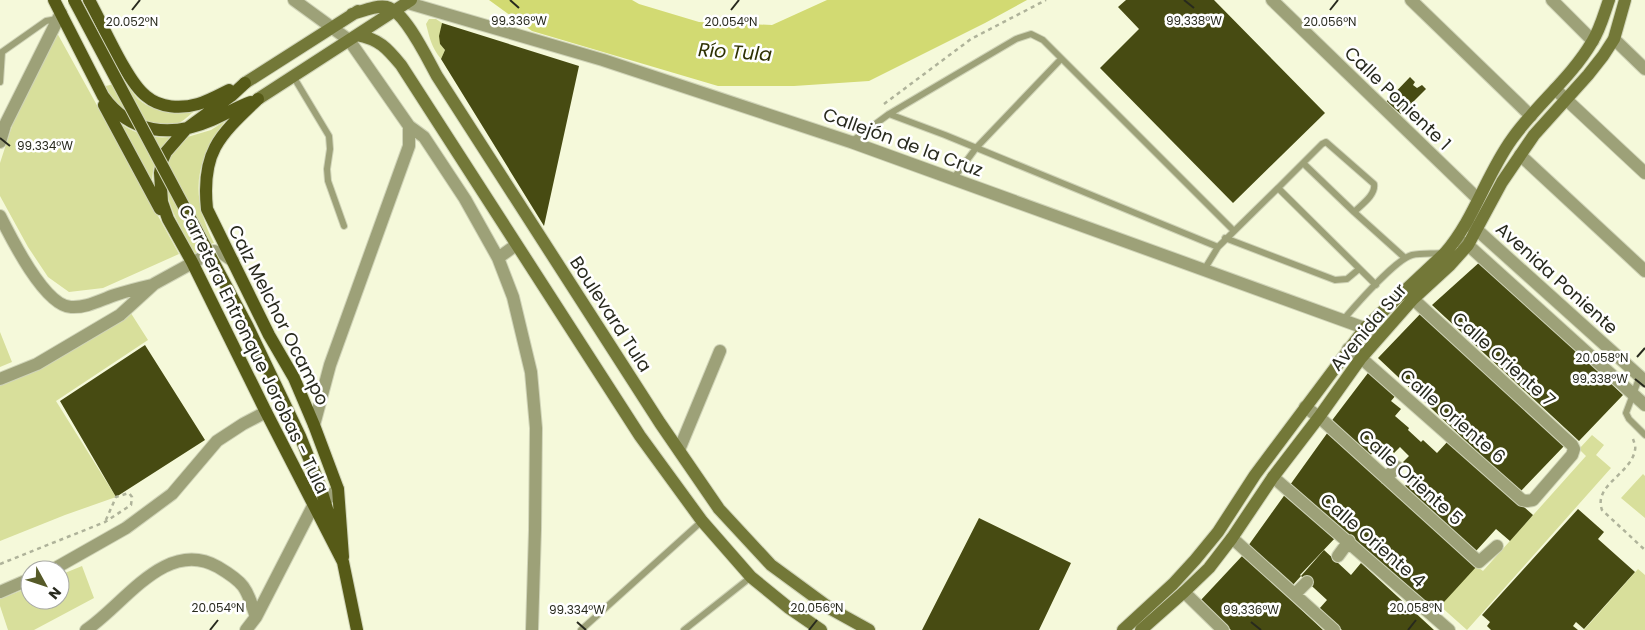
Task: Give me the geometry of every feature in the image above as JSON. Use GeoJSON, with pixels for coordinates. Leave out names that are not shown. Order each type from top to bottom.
{"type":"FeatureCollection","features":[{"type":"Feature","properties":{"kind":"main road"},"geometry":{"type":"LineString","coordinates":[[54,0],[59,16],[92,72],[103,96],[112,108],[120,116],[145,128],[157,131],[186,129],[212,120],[239,106],[258,99],[378,22]]}},
{"type":"Feature","properties":{"kind":"main road"},"geometry":{"type":"LineString","coordinates":[[74,0],[247,325],[300,436],[320,486],[343,562]]}},
{"type":"Feature","properties":{"kind":"main road"},"geometry":{"type":"LineString","coordinates":[[90,0],[140,92],[156,103],[170,106],[198,104],[245,83],[352,14],[385,4],[409,1]]}},
{"type":"Feature","properties":{"kind":"main road","name":"Avenida Sur"},"geometry":{"type":"LineString","coordinates":[[1471,226],[1478,199],[1491,171],[1513,138],[1593,41],[1609,0]]}},
{"type":"Feature","properties":{"kind":"main road","name":"Avenida Sur"},"geometry":{"type":"LineString","coordinates":[[1141,630],[1209,568],[1360,358],[1413,299],[1450,265],[1471,226],[1534,135],[1598,63],[1614,39],[1625,0]]}},
{"type":"Feature","properties":{"kind":"main road"},"geometry":{"type":"LineString","coordinates":[[385,4],[378,22],[390,51]]}},
{"type":"Feature","properties":{"kind":"main road","name":"Boulevard Tula"},"geometry":{"type":"LineString","coordinates":[[385,4],[423,50],[442,84],[719,509],[771,565],[831,609],[869,630]]}},
{"type":"Feature","properties":{"kind":"main road"},"geometry":{"type":"LineString","coordinates":[[353,38],[370,38],[381,43],[401,65],[640,436],[702,522],[751,577],[789,608],[821,630]]}},
{"type":"Feature","properties":{"kind":"main road"},"geometry":{"type":"LineString","coordinates":[[92,72],[102,78],[112,79],[118,75],[123,63]]}},
{"type":"Feature","properties":{"kind":"main road","name":"Carretera Entronque Jorobas - Tula"},"geometry":{"type":"LineString","coordinates":[[245,83],[231,96],[186,129],[166,152],[162,161],[160,188],[162,202],[168,219],[192,262],[313,506],[343,562],[357,630]]}},
{"type":"Feature","properties":{"kind":"main road"},"geometry":{"type":"LineString","coordinates":[[103,96],[103,104],[162,212],[168,219]]}},
{"type":"Feature","properties":{"kind":"main road","name":"Calz Melchor Ocampo"},"geometry":{"type":"LineString","coordinates":[[258,99],[221,136],[214,149],[205,177],[204,188],[207,209],[269,335],[294,378],[314,425],[338,489],[343,562]]}},
{"type":"Feature","properties":{"kind":"main road","name":"Avenida Sur"},"geometry":{"type":"LineString","coordinates":[[1123,630],[1173,584],[1218,532],[1255,475],[1365,328],[1445,253],[1462,243]]}},
{"type":"Feature","properties":{"kind":"street"},"geometry":{"type":"LineString","coordinates":[[294,0],[332,27],[353,38],[409,126],[424,137],[465,199],[498,258],[513,297],[531,372],[536,428],[532,630]]}},
{"type":"Feature","properties":{"kind":"street","name":"Calle Poniente 1"},"geometry":{"type":"LineString","coordinates":[[1272,0],[1478,199]]}},
{"type":"Feature","properties":{"kind":"street"},"geometry":{"type":"LineString","coordinates":[[1411,0],[1531,116]]}},
{"type":"Feature","properties":{"kind":"street"},"geometry":{"type":"LineString","coordinates":[[1552,0],[1593,41]]}},
{"type":"Feature","properties":{"kind":"street","name":"Callejón de la Cruz"},"geometry":{"type":"LineString","coordinates":[[409,1],[603,60],[852,142],[1381,334]]}},
{"type":"Feature","properties":{"kind":"street"},"geometry":{"type":"LineString","coordinates":[[0,142],[2,126],[59,16]]}},
{"type":"Feature","properties":{"kind":"street"},"geometry":{"type":"LineString","coordinates":[[1614,39],[1645,69]]}},
{"type":"Feature","properties":{"kind":"street"},"geometry":{"type":"LineString","coordinates":[[1555,89],[1645,172]]}},
{"type":"Feature","properties":{"kind":"street"},"geometry":{"type":"LineString","coordinates":[[314,425],[330,365],[409,146],[409,126]]}},
{"type":"Feature","properties":{"kind":"street"},"geometry":{"type":"LineString","coordinates":[[1520,155],[1645,271]]}},
{"type":"Feature","properties":{"kind":"street"},"geometry":{"type":"LineString","coordinates":[[0,216],[40,285],[54,299],[69,308],[89,306],[114,295],[154,284]]}},
{"type":"Feature","properties":{"kind":"street","name":"Avenida Poniente"},"geometry":{"type":"LineString","coordinates":[[1471,226],[1643,378]]}},
{"type":"Feature","properties":{"kind":"street","name":"Avenida Poniente"},"geometry":{"type":"LineString","coordinates":[[1462,243],[1645,405]]}},
{"type":"Feature","properties":{"kind":"street"},"geometry":{"type":"LineString","coordinates":[[498,258],[516,245]]}},
{"type":"Feature","properties":{"kind":"street"},"geometry":{"type":"LineString","coordinates":[[0,379],[37,364],[120,315],[154,284],[192,262],[214,251],[223,254],[233,261]]}},
{"type":"Feature","properties":{"kind":"street","name":"Calle Oriente 7"},"geometry":{"type":"LineString","coordinates":[[1413,299],[1572,444],[1574,450],[1572,455],[1533,500],[1522,500]]}},
{"type":"Feature","properties":{"kind":"street","name":"Calle Oriente 6"},"geometry":{"type":"LineString","coordinates":[[1348,349],[1522,500]]}},
{"type":"Feature","properties":{"kind":"street"},"geometry":{"type":"LineString","coordinates":[[679,450],[720,351]]}},
{"type":"Feature","properties":{"kind":"street","name":"Calle Oriente 5"},"geometry":{"type":"LineString","coordinates":[[1305,407],[1319,417],[1479,562],[1497,546]]}},
{"type":"Feature","properties":{"kind":"street"},"geometry":{"type":"LineString","coordinates":[[70,560],[126,528],[172,494],[217,441],[266,412]]}},
{"type":"Feature","properties":{"kind":"street"},"geometry":{"type":"LineString","coordinates":[[1386,478],[1397,466]]}},
{"type":"Feature","properties":{"kind":"street","name":"Calle Oriente 4"},"geometry":{"type":"LineString","coordinates":[[1273,477],[1349,541],[1449,630]]}},
{"type":"Feature","properties":{"kind":"street"},"geometry":{"type":"LineString","coordinates":[[246,630],[256,617],[313,506],[325,501],[338,489]]}},
{"type":"Feature","properties":{"kind":"street"},"geometry":{"type":"LineString","coordinates":[[1232,538],[1334,630]]}},
{"type":"Feature","properties":{"kind":"street"},"geometry":{"type":"LineString","coordinates":[[1338,556],[1349,541]]}},
{"type":"Feature","properties":{"kind":"street"},"geometry":{"type":"LineString","coordinates":[[86,630],[162,567],[168,563],[188,559],[206,560],[232,575],[246,589],[256,617]]}},
{"type":"Feature","properties":{"kind":"street"},"geometry":{"type":"LineString","coordinates":[[1295,594],[1307,582]]}},
{"type":"Feature","properties":{"kind":"street"},"geometry":{"type":"LineString","coordinates":[[0,592],[20,583]]}},
{"type":"Feature","properties":{"kind":"street"},"geometry":{"type":"LineString","coordinates":[[1184,592],[1223,630]]}},
{"type":"Feature","properties":{"kind":"lane"},"geometry":{"type":"LineString","coordinates":[[0,82],[1,51],[46,21],[59,16]]}},
{"type":"Feature","properties":{"kind":"lane"},"geometry":{"type":"LineString","coordinates":[[852,142],[889,114],[1016,39],[1031,34],[1043,40],[1233,230]]}},
{"type":"Feature","properties":{"kind":"lane"},"geometry":{"type":"LineString","coordinates":[[953,179],[976,148],[1062,59]]}},
{"type":"Feature","properties":{"kind":"lane"},"geometry":{"type":"LineString","coordinates":[[293,76],[329,136],[328,181],[344,226]]}},
{"type":"Feature","properties":{"kind":"lane"},"geometry":{"type":"LineString","coordinates":[[889,114],[1218,247]]}},
{"type":"Feature","properties":{"kind":"lane"},"geometry":{"type":"LineString","coordinates":[[1204,270],[1225,238],[1326,142],[1374,184],[1373,193],[1354,212]]}},
{"type":"Feature","properties":{"kind":"lane"},"geometry":{"type":"LineString","coordinates":[[1303,164],[1405,258]]}},
{"type":"Feature","properties":{"kind":"lane"},"geometry":{"type":"LineString","coordinates":[[1278,188],[1376,285]]}},
{"type":"Feature","properties":{"kind":"lane"},"geometry":{"type":"LineString","coordinates":[[1225,238],[1336,280],[1346,279],[1359,269]]}},
{"type":"Feature","properties":{"kind":"lane"},"geometry":{"type":"LineString","coordinates":[[1343,320],[1405,258],[1445,253]]}},
{"type":"Feature","properties":{"kind":"lane"},"geometry":{"type":"LineString","coordinates":[[1643,378],[1633,394],[1626,413],[1629,419],[1645,435]]}},
{"type":"Feature","properties":{"kind":"lane"},"geometry":{"type":"LineString","coordinates":[[581,630],[702,522]]}},
{"type":"Feature","properties":{"kind":"lane"},"geometry":{"type":"LineString","coordinates":[[684,630],[751,577]]}},
{"type":"Feature","properties":{"kind":"path"},"geometry":{"type":"LineString","coordinates":[[878,109],[971,40],[1046,0]]}},
{"type":"Feature","properties":{"kind":"path"},"geometry":{"type":"LineString","coordinates":[[1629,419],[1636,449],[1634,455],[1602,494],[1600,503],[1602,510],[1645,550]]}},
{"type":"Feature","properties":{"kind":"path"},"geometry":{"type":"LineString","coordinates":[[0,564],[105,522],[131,505],[132,497],[129,494],[116,497],[105,522]]}},
{"type":"Feature","properties":{"kind":"shaded area"},"geometry":{"type":"Polygon","coordinates":[[[429,19],[436,19],[442,23],[440,44],[445,50],[441,59],[430,38],[426,24],[429,19]]]}},
{"type":"Feature","properties":{"kind":"shaded area"},"geometry":{"type":"Polygon","coordinates":[[[56,31],[179,254],[103,288],[69,292],[48,277],[28,247],[0,196],[0,163],[13,123],[56,31]]]}},
{"type":"Feature","properties":{"kind":"shaded area"},"geometry":{"type":"Polygon","coordinates":[[[124,76],[136,97],[144,104],[166,110],[196,110],[177,124],[152,124],[135,118],[115,103],[105,86],[116,83],[124,76]]]}},
{"type":"Feature","properties":{"kind":"shaded area"},"geometry":{"type":"Polygon","coordinates":[[[117,121],[129,129],[142,134],[155,137],[170,137],[161,149],[156,161],[152,189],[117,121]]]}},
{"type":"Feature","properties":{"kind":"shaded area"},"geometry":{"type":"Polygon","coordinates":[[[225,121],[207,151],[199,180],[201,210],[214,243],[204,247],[195,254],[172,210],[166,186],[166,174],[169,161],[175,149],[184,138],[211,130],[225,121]]]}},
{"type":"Feature","properties":{"kind":"shaded area"},"geometry":{"type":"Polygon","coordinates":[[[127,307],[148,340],[56,401],[116,497],[0,541],[0,380],[127,307]]]}},
{"type":"Feature","properties":{"kind":"shaded area"},"geometry":{"type":"Polygon","coordinates":[[[0,332],[12,362],[0,367],[0,332]]]}},
{"type":"Feature","properties":{"kind":"shaded area"},"geometry":{"type":"Polygon","coordinates":[[[1592,435],[1604,445],[1596,455],[1611,468],[1467,630],[1439,605],[1475,565],[1483,571],[1586,456],[1579,449],[1592,435]]]}},
{"type":"Feature","properties":{"kind":"shaded area"},"geometry":{"type":"Polygon","coordinates":[[[1643,474],[1645,476],[1645,518],[1621,498],[1643,474]]]}},
{"type":"Feature","properties":{"kind":"shaded area"},"geometry":{"type":"Polygon","coordinates":[[[82,566],[94,598],[34,630],[8,630],[0,606],[0,599],[20,591],[20,610],[70,610],[70,571],[82,566]]]}},
{"type":"Feature","properties":{"kind":"shaded area"},"geometry":{"type":"Polygon","coordinates":[[[1638,569],[1645,575],[1645,630],[1584,630],[1638,569]]]}},
{"type":"Feature","properties":{"kind":"water","name":"Río Tula"},"geometry":{"type":"Polygon","coordinates":[[[489,0],[632,0],[639,4],[699,22],[772,25],[827,0],[1027,0],[869,81],[794,86],[718,86],[532,31],[489,0]]]}},
{"type":"Feature","properties":{"kind":"building"},"geometry":{"type":"Polygon","coordinates":[[[1126,0],[1214,0],[1325,113],[1233,203],[1100,68],[1139,29],[1118,7],[1126,0]]]}},
{"type":"Feature","properties":{"kind":"building"},"geometry":{"type":"Polygon","coordinates":[[[442,23],[579,66],[544,226],[441,59],[445,50],[440,44],[439,36],[442,23]]]}},
{"type":"Feature","properties":{"kind":"building"},"geometry":{"type":"Polygon","coordinates":[[[1410,77],[1415,82],[1413,85],[1417,88],[1422,85],[1426,89],[1401,114],[1386,102],[1410,77]]]}},
{"type":"Feature","properties":{"kind":"building"},"geometry":{"type":"Polygon","coordinates":[[[1482,260],[1623,395],[1579,441],[1432,305],[1482,260]]]}},
{"type":"Feature","properties":{"kind":"building"},"geometry":{"type":"Polygon","coordinates":[[[1423,311],[1565,445],[1520,492],[1378,358],[1423,311]]]}},
{"type":"Feature","properties":{"kind":"building"},"geometry":{"type":"Polygon","coordinates":[[[145,345],[205,440],[116,497],[60,401],[145,345]]]}},
{"type":"Feature","properties":{"kind":"building"},"geometry":{"type":"Polygon","coordinates":[[[1371,369],[1396,395],[1391,401],[1401,409],[1395,416],[1421,442],[1423,440],[1437,453],[1449,440],[1533,515],[1510,541],[1496,529],[1476,551],[1404,487],[1416,474],[1403,462],[1409,456],[1400,447],[1394,453],[1390,448],[1386,453],[1378,446],[1370,456],[1330,423],[1371,369]]]}},
{"type":"Feature","properties":{"kind":"building"},"geometry":{"type":"Polygon","coordinates":[[[1328,432],[1477,566],[1433,614],[1290,485],[1328,432]]]}},
{"type":"Feature","properties":{"kind":"building"},"geometry":{"type":"Polygon","coordinates":[[[1286,493],[1336,537],[1292,586],[1248,546],[1286,493]]]}},
{"type":"Feature","properties":{"kind":"building"},"geometry":{"type":"Polygon","coordinates":[[[1578,509],[1604,532],[1598,539],[1635,572],[1584,629],[1576,622],[1573,626],[1578,630],[1491,630],[1487,626],[1490,622],[1482,615],[1578,509]]]}},
{"type":"Feature","properties":{"kind":"building"},"geometry":{"type":"Polygon","coordinates":[[[979,518],[1071,563],[1039,630],[922,630],[979,518]]]}},
{"type":"Feature","properties":{"kind":"building"},"geometry":{"type":"Polygon","coordinates":[[[1324,550],[1351,575],[1361,563],[1434,630],[1342,630],[1319,609],[1327,600],[1301,576],[1324,550]]]}},
{"type":"Feature","properties":{"kind":"building"},"geometry":{"type":"Polygon","coordinates":[[[1243,555],[1323,630],[1231,630],[1200,601],[1243,555]]]}}]}
